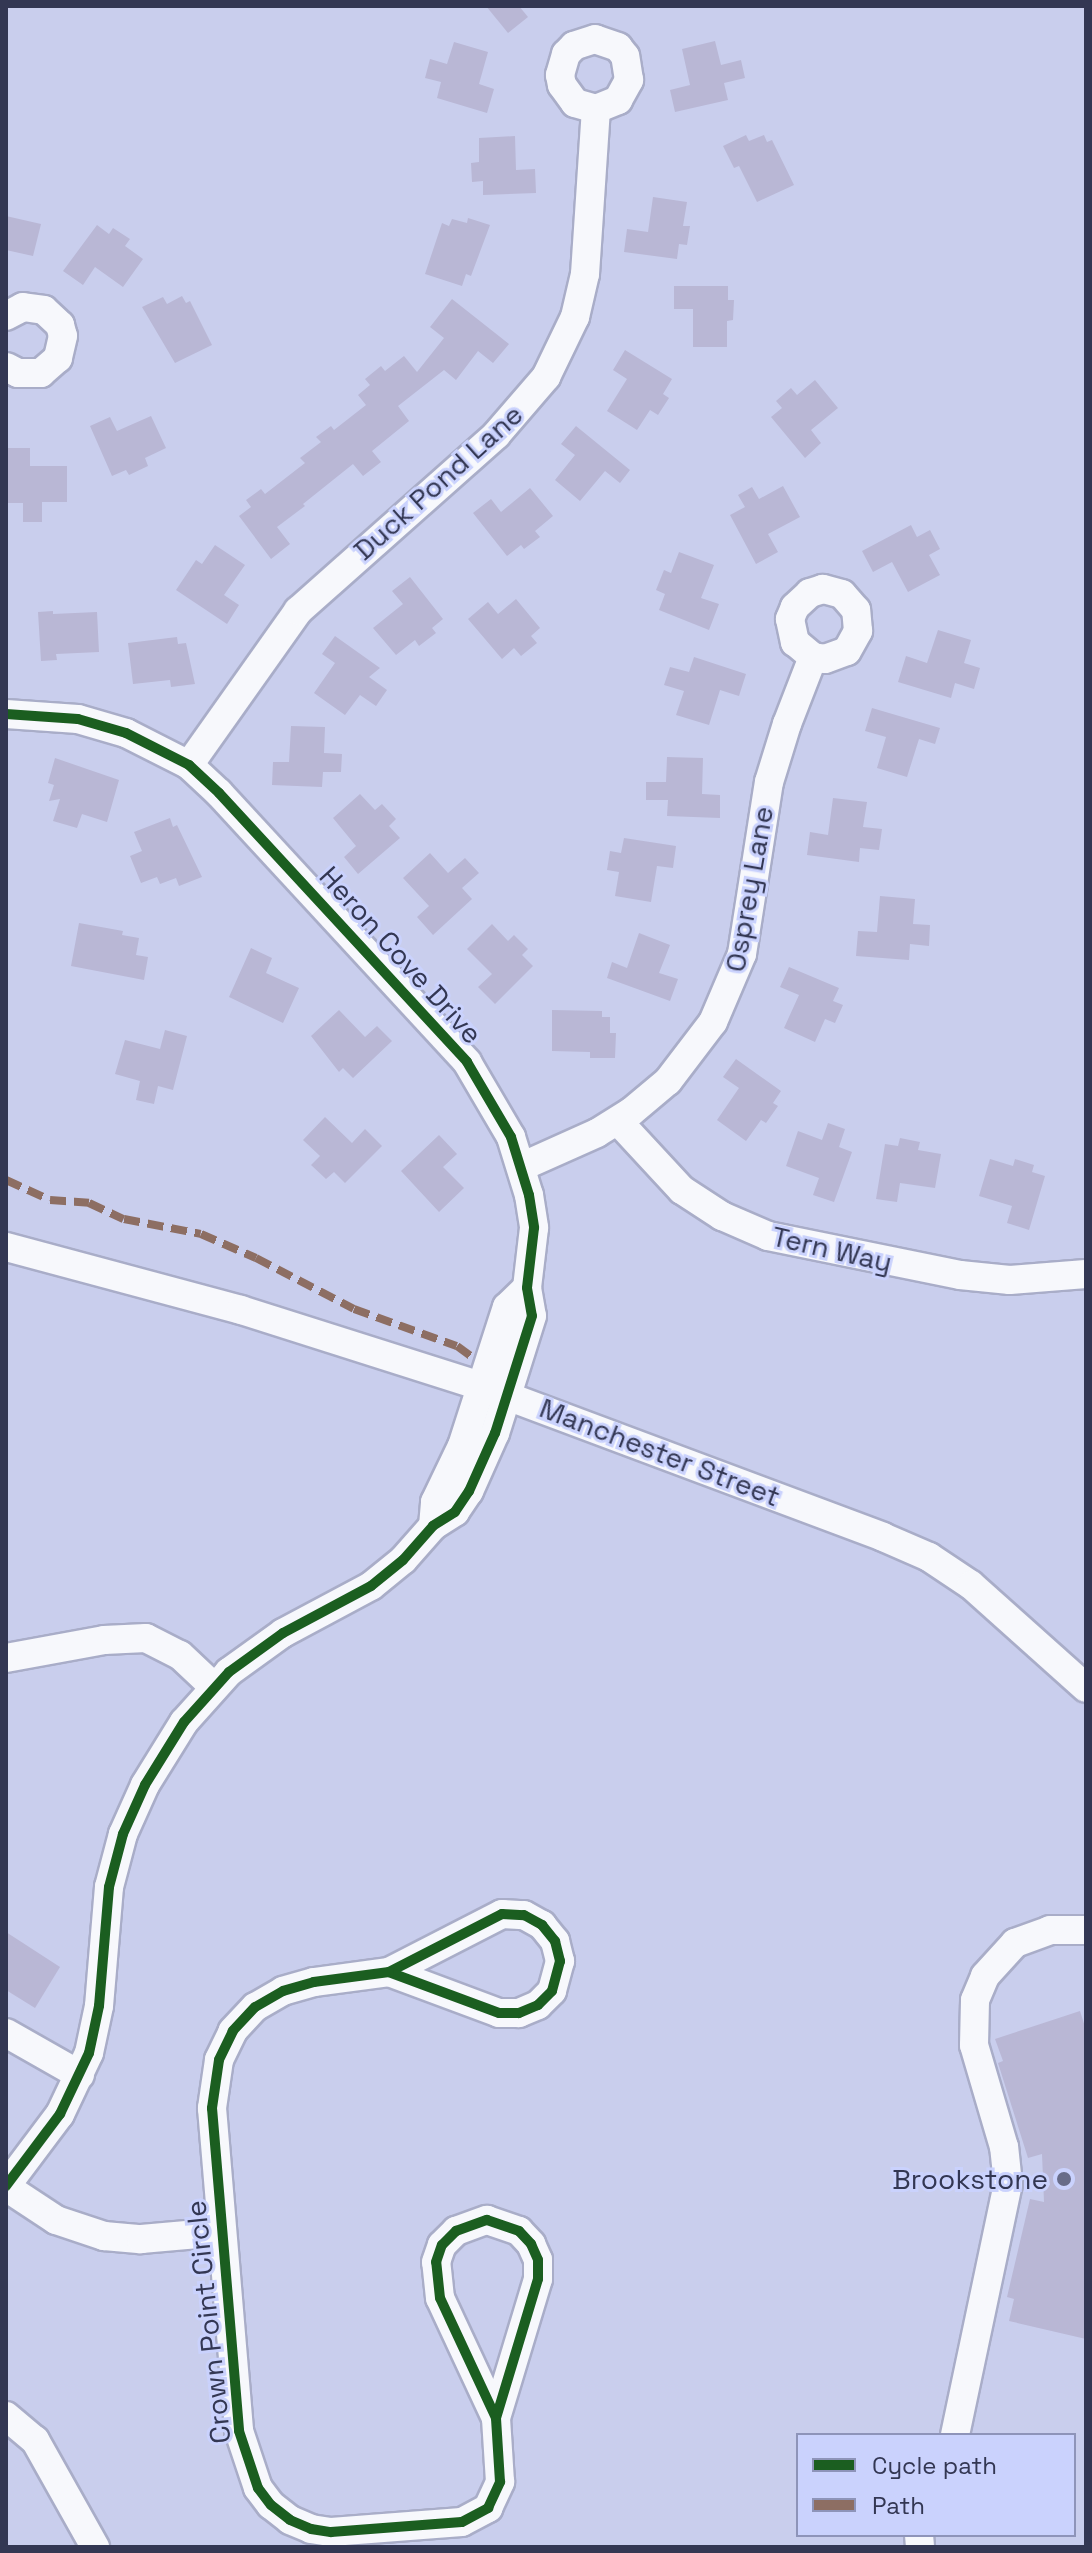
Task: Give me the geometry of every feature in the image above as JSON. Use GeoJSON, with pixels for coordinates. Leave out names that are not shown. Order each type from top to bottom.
{"type":"FeatureCollection","features":[{"type":"Feature","properties":{"kind":"street","name":"Duck Pond Lane"},"geometry":{"type":"LineString","coordinates":[[189,765],[298,611],[496,435],[546,377],[575,317],[585,274],[596,109]]}},
{"type":"Feature","properties":{"kind":"street"},"geometry":{"type":"LineString","coordinates":[[6,316],[23,307],[44,310],[60,325],[63,336],[58,358],[41,373],[18,373],[6,367]]}},
{"type":"Feature","properties":{"kind":"street","name":"Osprey Lane"},"geometry":{"type":"LineString","coordinates":[[521,1167],[618,1121],[668,1081],[698,1044],[725,1001],[744,941],[769,782],[813,657]]}},
{"type":"Feature","properties":{"kind":"street","name":"Heron Cove Drive"},"geometry":{"type":"LineString","coordinates":[[6,714],[78,719],[126,733],[189,765],[219,793],[467,1062],[495,1106],[521,1167],[534,1228],[527,1288],[532,1316],[508,1396],[469,1491],[455,1512],[433,1526],[387,1574],[353,1598],[261,1647],[214,1687],[170,1743],[145,1785],[123,1834],[105,1913],[97,2022],[80,2075],[52,2127],[6,2187]]}},
{"type":"Feature","properties":{"kind":"street","name":"Tern Way"},"geometry":{"type":"LineString","coordinates":[[618,1121],[682,1190],[722,1216],[768,1236],[960,1275],[1010,1280],[1086,1274]]}},
{"type":"Feature","properties":{"kind":"street","name":"Manchester Street"},"geometry":{"type":"LineString","coordinates":[[6,1247],[241,1310],[480,1386],[929,1557],[971,1585],[1086,1688]]}},
{"type":"Feature","properties":{"kind":"street"},"geometry":{"type":"LineString","coordinates":[[433,1526],[435,1502],[462,1446],[507,1307],[527,1288]]}},
{"type":"Feature","properties":{"kind":"street"},"geometry":{"type":"LineString","coordinates":[[6,1658],[104,1640],[146,1638],[180,1655],[214,1687]]}},
{"type":"Feature","properties":{"kind":"street","name":"Crown Point Circle"},"geometry":{"type":"LineString","coordinates":[[389,1972],[509,2014],[529,2010],[546,1999],[557,1981],[560,1961],[555,1941],[542,1925],[513,1913],[492,1916],[389,1972],[314,1982],[283,1991],[255,2007],[233,2031],[219,2060],[213,2092],[221,2232],[239,2431],[258,2488],[280,2512],[311,2529],[433,2536],[488,2508],[500,2482],[496,2418],[538,2279],[538,2260],[531,2244],[519,2231],[487,2220],[456,2231],[442,2245],[436,2262],[436,2280],[440,2298],[496,2418]]}},
{"type":"Feature","properties":{"kind":"street"},"geometry":{"type":"LineString","coordinates":[[955,2433],[1008,2184],[1004,2147],[974,2045],[975,2000],[985,1976],[1015,1943],[1050,1930],[1086,1930]]}},
{"type":"Feature","properties":{"kind":"street"},"geometry":{"type":"LineString","coordinates":[[6,2033],[80,2075]]}},
{"type":"Feature","properties":{"kind":"street"},"geometry":{"type":"LineString","coordinates":[[6,2187],[56,2220],[104,2236],[141,2239],[221,2232]]}},
{"type":"Feature","properties":{"kind":"street"},"geometry":{"type":"LineString","coordinates":[[6,2416],[35,2440],[95,2547]]}},
{"type":"Feature","properties":{"kind":"building"},"geometry":{"type":"Polygon","coordinates":[[[486,6],[519,6],[528,17],[508,33],[486,6]]]}},
{"type":"Feature","properties":{"kind":"building"},"geometry":{"type":"Polygon","coordinates":[[[715,41],[721,65],[741,60],[745,78],[724,83],[728,100],[675,112],[670,90],[690,85],[682,49],[715,41]]]}},
{"type":"Feature","properties":{"kind":"building"},"geometry":{"type":"Polygon","coordinates":[[[454,42],[488,52],[479,84],[494,89],[487,113],[437,98],[441,82],[425,78],[430,59],[447,64],[454,42]]]}},
{"type":"Feature","properties":{"kind":"building"},"geometry":{"type":"Polygon","coordinates":[[[746,135],[749,141],[764,135],[767,142],[772,140],[794,185],[757,202],[739,166],[734,168],[723,146],[746,135]]]}},
{"type":"Feature","properties":{"kind":"building"},"geometry":{"type":"Polygon","coordinates":[[[515,136],[516,170],[535,169],[536,193],[483,195],[483,181],[472,182],[471,163],[479,162],[479,138],[515,136]]]}},
{"type":"Feature","properties":{"kind":"building"},"geometry":{"type":"Polygon","coordinates":[[[653,197],[687,202],[683,226],[690,226],[687,245],[679,244],[677,259],[624,252],[627,229],[648,232],[653,197]]]}},
{"type":"Feature","properties":{"kind":"building"},"geometry":{"type":"Polygon","coordinates":[[[6,216],[41,224],[33,256],[6,250],[6,216]]]}},
{"type":"Feature","properties":{"kind":"building"},"geometry":{"type":"Polygon","coordinates":[[[468,218],[490,225],[471,276],[466,274],[462,286],[425,274],[442,223],[449,226],[452,219],[467,223],[468,218]]]}},
{"type":"Feature","properties":{"kind":"building"},"geometry":{"type":"Polygon","coordinates":[[[97,225],[109,234],[113,228],[130,239],[125,246],[143,259],[123,287],[95,267],[83,285],[63,271],[97,225]]]}},
{"type":"Feature","properties":{"kind":"building"},"geometry":{"type":"Polygon","coordinates":[[[674,286],[728,286],[728,300],[734,300],[733,320],[727,321],[727,347],[693,347],[693,309],[674,309],[674,286]]]}},
{"type":"Feature","properties":{"kind":"building"},"geometry":{"type":"Polygon","coordinates":[[[182,296],[186,303],[190,301],[212,345],[175,363],[142,307],[163,297],[167,304],[182,296]]]}},
{"type":"Feature","properties":{"kind":"building"},"geometry":{"type":"Polygon","coordinates":[[[452,299],[509,344],[493,363],[478,351],[456,380],[444,370],[398,406],[409,421],[372,451],[381,462],[363,476],[353,464],[303,504],[305,506],[277,527],[290,544],[271,559],[239,516],[251,507],[246,500],[261,489],[265,494],[305,463],[300,458],[321,442],[316,437],[331,426],[334,430],[366,405],[358,395],[370,385],[365,379],[381,366],[385,371],[404,356],[417,372],[444,338],[430,327],[452,299]]]}},
{"type":"Feature","properties":{"kind":"building"},"geometry":{"type":"Polygon","coordinates":[[[625,350],[672,379],[663,394],[669,398],[658,415],[650,410],[637,430],[607,411],[627,379],[613,370],[625,350]]]}},
{"type":"Feature","properties":{"kind":"building"},"geometry":{"type":"Polygon","coordinates":[[[815,380],[838,408],[811,430],[821,443],[805,458],[771,417],[782,408],[776,401],[791,388],[797,395],[815,380]]]}},
{"type":"Feature","properties":{"kind":"building"},"geometry":{"type":"Polygon","coordinates":[[[151,416],[166,448],[145,458],[148,466],[129,475],[126,470],[112,476],[90,426],[110,417],[117,431],[151,416]]]}},
{"type":"Feature","properties":{"kind":"building"},"geometry":{"type":"Polygon","coordinates":[[[576,426],[630,470],[620,483],[605,471],[580,501],[555,480],[575,455],[561,444],[576,426]]]}},
{"type":"Feature","properties":{"kind":"building"},"geometry":{"type":"Polygon","coordinates":[[[7,448],[30,448],[30,466],[67,466],[67,502],[42,502],[42,522],[23,522],[23,503],[7,503],[7,448]]]}},
{"type":"Feature","properties":{"kind":"building"},"geometry":{"type":"Polygon","coordinates":[[[783,486],[800,517],[768,534],[778,552],[756,564],[730,515],[745,507],[738,495],[752,487],[759,499],[783,486]]]}},
{"type":"Feature","properties":{"kind":"building"},"geometry":{"type":"Polygon","coordinates":[[[530,488],[553,516],[535,531],[540,537],[524,549],[521,545],[507,556],[473,513],[491,499],[501,512],[530,488]]]}},
{"type":"Feature","properties":{"kind":"building"},"geometry":{"type":"Polygon","coordinates":[[[911,525],[917,537],[930,530],[940,549],[929,555],[940,575],[908,592],[892,562],[873,572],[862,551],[911,525]]]}},
{"type":"Feature","properties":{"kind":"building"},"geometry":{"type":"Polygon","coordinates":[[[215,545],[245,565],[224,595],[239,605],[227,624],[176,590],[196,560],[202,564],[215,545]]]}},
{"type":"Feature","properties":{"kind":"building"},"geometry":{"type":"Polygon","coordinates":[[[679,552],[714,565],[701,598],[719,604],[709,630],[659,610],[665,594],[656,590],[664,570],[671,573],[679,552]]]}},
{"type":"Feature","properties":{"kind":"building"},"geometry":{"type":"Polygon","coordinates":[[[410,577],[443,619],[432,628],[436,633],[419,646],[415,640],[396,655],[373,628],[403,604],[392,591],[410,577]]]}},
{"type":"Feature","properties":{"kind":"building"},"geometry":{"type":"Polygon","coordinates":[[[516,599],[540,628],[531,636],[537,643],[521,656],[514,648],[502,659],[468,619],[488,602],[498,614],[516,599]]]}},
{"type":"Feature","properties":{"kind":"building"},"geometry":{"type":"Polygon","coordinates":[[[53,611],[53,614],[97,612],[99,652],[56,654],[57,660],[41,661],[38,612],[53,611]]]}},
{"type":"Feature","properties":{"kind":"building"},"geometry":{"type":"Polygon","coordinates":[[[938,630],[971,640],[964,663],[980,668],[974,689],[955,683],[951,698],[898,682],[906,656],[927,663],[938,630]]]}},
{"type":"Feature","properties":{"kind":"building"},"geometry":{"type":"Polygon","coordinates":[[[335,636],[380,668],[369,677],[387,690],[376,706],[360,695],[345,715],[314,693],[335,663],[322,654],[335,636]]]}},
{"type":"Feature","properties":{"kind":"building"},"geometry":{"type":"Polygon","coordinates":[[[177,637],[178,644],[186,643],[195,684],[171,687],[170,680],[133,684],[128,643],[177,637]]]}},
{"type":"Feature","properties":{"kind":"building"},"geometry":{"type":"Polygon","coordinates":[[[694,657],[746,674],[739,696],[720,690],[709,725],[676,715],[684,691],[664,685],[670,667],[689,672],[694,657]]]}},
{"type":"Feature","properties":{"kind":"building"},"geometry":{"type":"Polygon","coordinates":[[[872,708],[940,728],[935,744],[919,739],[907,777],[877,768],[886,737],[865,731],[872,708]]]}},
{"type":"Feature","properties":{"kind":"building"},"geometry":{"type":"Polygon","coordinates":[[[291,726],[325,727],[324,753],[342,754],[341,772],[323,772],[322,787],[272,785],[273,762],[289,762],[291,726]]]}},
{"type":"Feature","properties":{"kind":"building"},"geometry":{"type":"Polygon","coordinates":[[[667,757],[703,758],[702,794],[720,795],[720,818],[667,816],[668,800],[646,800],[646,782],[666,782],[667,757]]]}},
{"type":"Feature","properties":{"kind":"building"},"geometry":{"type":"Polygon","coordinates":[[[55,758],[119,780],[107,822],[82,814],[77,828],[53,821],[60,799],[49,801],[54,785],[48,783],[55,758]]]}},
{"type":"Feature","properties":{"kind":"building"},"geometry":{"type":"Polygon","coordinates":[[[360,794],[375,810],[382,804],[396,819],[389,826],[400,838],[358,874],[344,857],[356,846],[333,818],[360,794]]]}},
{"type":"Feature","properties":{"kind":"building"},"geometry":{"type":"Polygon","coordinates":[[[833,798],[867,802],[863,827],[882,829],[879,850],[860,848],[859,862],[807,855],[810,832],[828,835],[833,798]]]}},
{"type":"Feature","properties":{"kind":"building"},"geometry":{"type":"Polygon","coordinates":[[[170,818],[173,827],[177,825],[202,877],[179,886],[176,878],[160,884],[157,877],[141,883],[130,856],[142,851],[134,832],[170,818]]]}},
{"type":"Feature","properties":{"kind":"building"},"geometry":{"type":"Polygon","coordinates":[[[624,838],[676,846],[673,868],[657,866],[651,902],[615,896],[619,872],[607,870],[610,851],[621,853],[624,838]]]}},
{"type":"Feature","properties":{"kind":"building"},"geometry":{"type":"Polygon","coordinates":[[[430,853],[448,873],[465,858],[479,873],[462,888],[472,899],[433,935],[417,917],[429,906],[403,878],[430,853]]]}},
{"type":"Feature","properties":{"kind":"building"},"geometry":{"type":"Polygon","coordinates":[[[880,896],[915,899],[913,924],[930,925],[929,946],[910,944],[909,960],[856,956],[858,931],[877,932],[880,896]]]}},
{"type":"Feature","properties":{"kind":"building"},"geometry":{"type":"Polygon","coordinates":[[[79,923],[123,931],[122,935],[139,938],[136,955],[148,957],[144,980],[71,966],[79,923]]]}},
{"type":"Feature","properties":{"kind":"building"},"geometry":{"type":"Polygon","coordinates":[[[492,924],[508,941],[514,935],[528,949],[522,955],[533,966],[495,1004],[478,987],[492,974],[467,949],[492,924]]]}},
{"type":"Feature","properties":{"kind":"building"},"geometry":{"type":"Polygon","coordinates":[[[639,933],[670,945],[659,973],[678,979],[670,1001],[607,978],[612,962],[627,968],[639,933]]]}},
{"type":"Feature","properties":{"kind":"building"},"geometry":{"type":"Polygon","coordinates":[[[251,948],[272,958],[266,973],[299,988],[283,1023],[229,997],[251,948]]]}},
{"type":"Feature","properties":{"kind":"building"},"geometry":{"type":"Polygon","coordinates":[[[789,967],[839,988],[833,1001],[843,1005],[835,1023],[825,1019],[815,1042],[784,1028],[799,995],[780,987],[789,967]]]}},
{"type":"Feature","properties":{"kind":"building"},"geometry":{"type":"Polygon","coordinates":[[[339,1010],[365,1037],[377,1026],[392,1041],[353,1078],[343,1068],[339,1072],[311,1036],[339,1010]]]}},
{"type":"Feature","properties":{"kind":"building"},"geometry":{"type":"Polygon","coordinates":[[[552,1010],[602,1011],[602,1017],[610,1017],[610,1033],[616,1033],[615,1058],[590,1058],[590,1052],[552,1051],[552,1010]]]}},
{"type":"Feature","properties":{"kind":"building"},"geometry":{"type":"Polygon","coordinates":[[[165,1030],[187,1036],[173,1090],[158,1086],[154,1104],[136,1100],[140,1081],[115,1074],[125,1040],[160,1049],[165,1030]]]}},
{"type":"Feature","properties":{"kind":"building"},"geometry":{"type":"Polygon","coordinates":[[[736,1059],[781,1091],[773,1103],[778,1106],[766,1123],[761,1120],[746,1141],[717,1120],[739,1088],[723,1077],[736,1059]]]}},
{"type":"Feature","properties":{"kind":"building"},"geometry":{"type":"Polygon","coordinates":[[[325,1117],[352,1143],[365,1129],[382,1146],[345,1183],[334,1172],[326,1179],[311,1165],[320,1156],[303,1140],[325,1117]]]}},
{"type":"Feature","properties":{"kind":"building"},"geometry":{"type":"Polygon","coordinates":[[[828,1123],[845,1129],[839,1147],[852,1152],[834,1202],[813,1195],[819,1178],[786,1166],[798,1131],[822,1140],[828,1123]]]}},
{"type":"Feature","properties":{"kind":"building"},"geometry":{"type":"Polygon","coordinates":[[[439,1135],[457,1154],[443,1167],[464,1188],[439,1212],[401,1171],[439,1135]]]}},
{"type":"Feature","properties":{"kind":"building"},"geometry":{"type":"Polygon","coordinates":[[[900,1138],[920,1142],[918,1150],[941,1154],[935,1188],[900,1183],[897,1202],[876,1199],[885,1144],[898,1146],[900,1138]]]}},
{"type":"Feature","properties":{"kind":"building"},"geometry":{"type":"Polygon","coordinates":[[[990,1159],[1013,1166],[1015,1159],[1034,1165],[1032,1172],[1045,1176],[1029,1230],[1007,1223],[1012,1206],[979,1196],[990,1159]]]}},
{"type":"Feature","properties":{"kind":"building"},"geometry":{"type":"Polygon","coordinates":[[[6,1932],[60,1967],[35,2008],[6,1990],[6,1932]]]}},
{"type":"Feature","properties":{"kind":"building","name":"Brookstone"},"geometry":{"type":"Polygon","coordinates":[[[1080,2011],[1086,2030],[1086,2339],[1009,2321],[1014,2299],[1007,2297],[1030,2199],[1044,2202],[1042,2154],[1028,2158],[998,2063],[1003,2061],[995,2039],[1080,2011]]]}},
{"type":"Feature","properties":{"kind":"marked path"},"geometry":{"type":"LineString","coordinates":[[6,1180],[50,1200],[89,1203],[124,1219],[201,1234],[256,1258],[354,1309],[457,1346],[472,1357]]}},
{"type":"Feature","properties":{"kind":"cycle path"},"geometry":{"type":"LineString","coordinates":[[6,714],[78,719],[126,733],[189,765],[219,793],[467,1062],[511,1137],[529,1195],[534,1228],[527,1288],[532,1316],[495,1433],[469,1491],[455,1512],[433,1526],[403,1560],[371,1586],[283,1633],[229,1672],[184,1722],[145,1785],[123,1834],[109,1887],[99,2006],[89,2053],[60,2114],[6,2186]]}},
{"type":"Feature","properties":{"kind":"cycle path"},"geometry":{"type":"LineString","coordinates":[[389,1972],[502,1914],[524,1915],[542,1925],[555,1941],[560,1961],[552,1991],[538,2005],[519,2013],[499,2013],[389,1972],[314,1982],[283,1991],[255,2007],[233,2031],[219,2060],[212,2108],[239,2431],[258,2488],[271,2505],[290,2520],[311,2529],[331,2532],[462,2522],[488,2508],[500,2482],[496,2418],[440,2298],[436,2262],[442,2245],[456,2231],[487,2220],[519,2231],[531,2244],[538,2260],[538,2279],[496,2418]]}},
{"type":"Feature","properties":{"kind":"place","name":"Brookstone"},"geometry":{"type":"Point","coordinates":[1064,2179]}}]}
